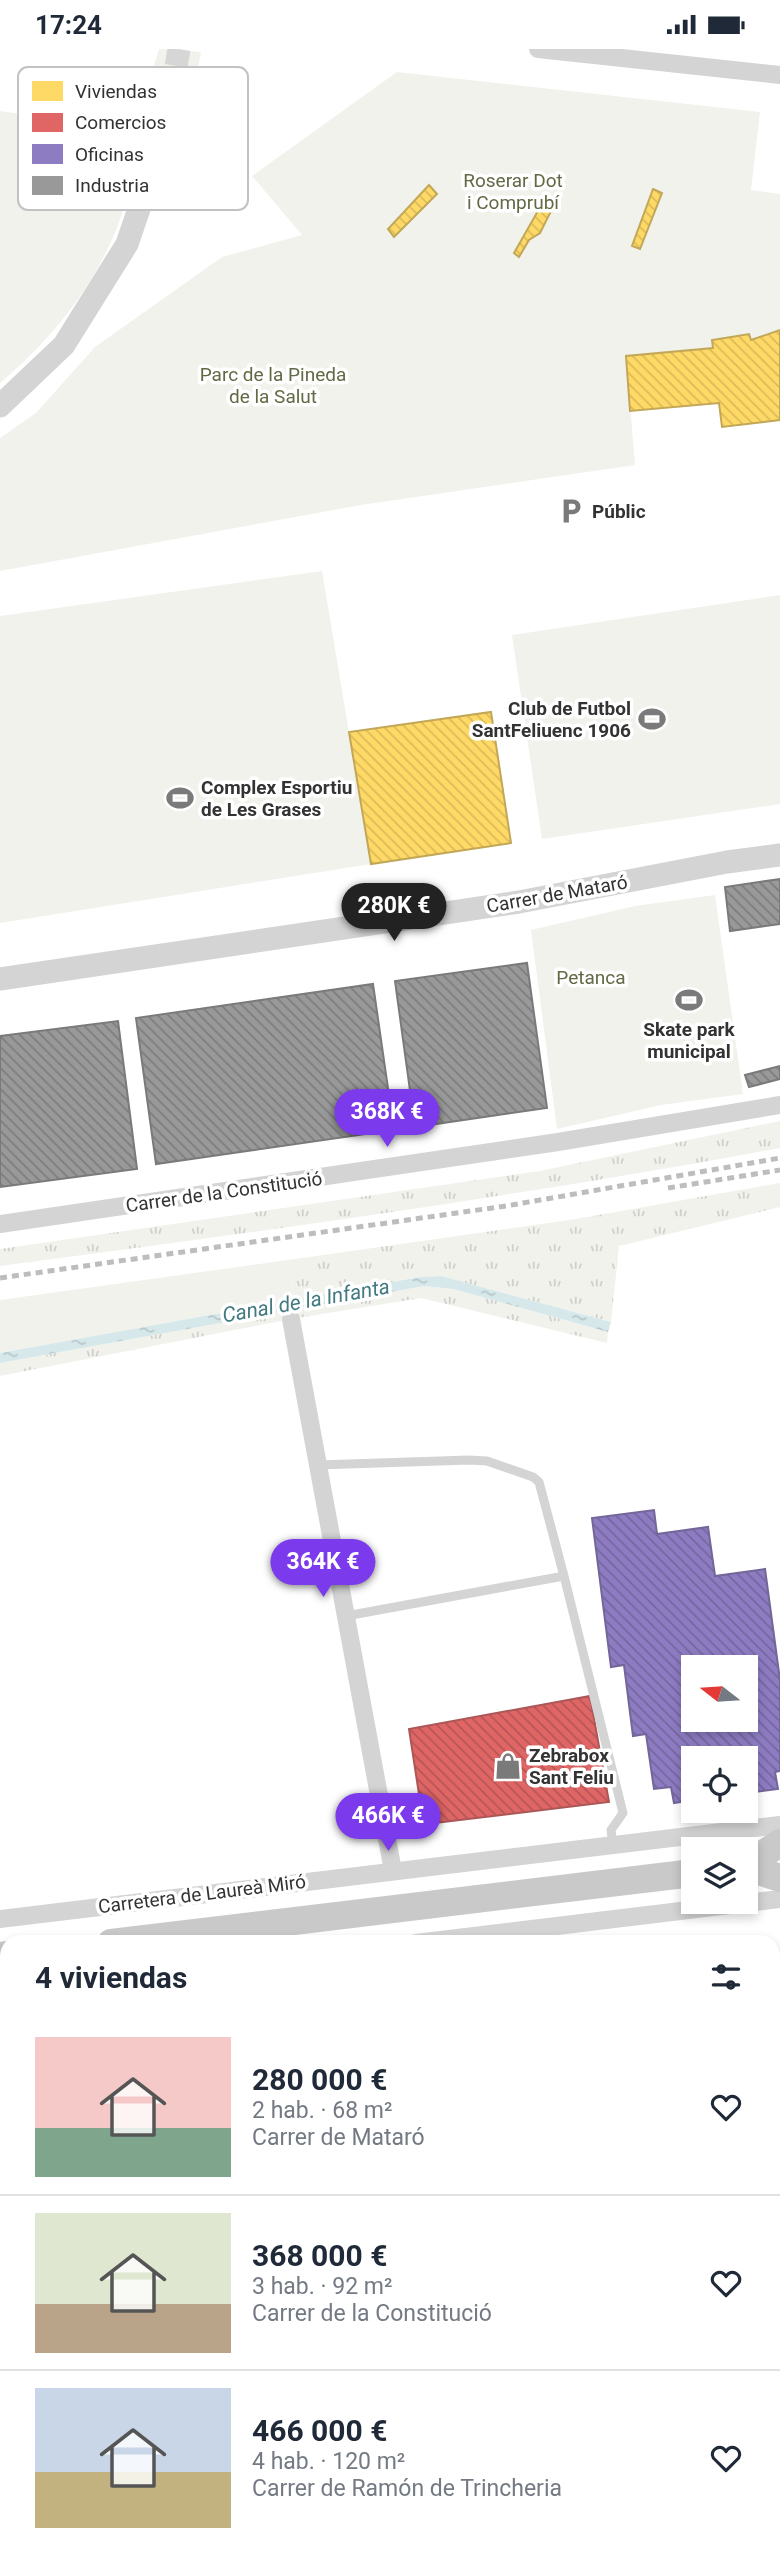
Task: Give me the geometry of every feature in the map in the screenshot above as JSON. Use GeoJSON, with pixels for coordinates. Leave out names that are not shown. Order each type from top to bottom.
{"type":"FeatureCollection","features":[{"type":"Feature","properties":{"kind":"main road"},"geometry":{"type":"LineString","coordinates":[[758,1858],[780,1843]]}},
{"type":"Feature","properties":{"kind":"main road"},"geometry":{"type":"LineString","coordinates":[[758,1870],[780,1878]]}},
{"type":"Feature","properties":{"kind":"main road","name":"Carretera de Laureà Miró"},"geometry":{"type":"LineString","coordinates":[[178,1935],[681,1874]]}},
{"type":"Feature","properties":{"kind":"street"},"geometry":{"type":"LineString","coordinates":[[538,49],[780,75]]}},
{"type":"Feature","properties":{"kind":"street"},"geometry":{"type":"LineString","coordinates":[[0,406],[64,345],[120,255],[137,210]]}},
{"type":"Feature","properties":{"kind":"street","name":"Carrer de Mataró"},"geometry":{"type":"LineString","coordinates":[[0,979],[519,902],[727,862],[780,855]]}},
{"type":"Feature","properties":{"kind":"street","name":"Carrer de la Constitució"},"geometry":{"type":"LineString","coordinates":[[0,1224],[544,1145],[780,1105]]}},
{"type":"Feature","properties":{"kind":"street"},"geometry":{"type":"LineString","coordinates":[[290,1319],[393,1871]]}},
{"type":"Feature","properties":{"kind":"street","name":"Carretera de Laureà Miró"},"geometry":{"type":"LineString","coordinates":[[0,1919],[780,1825]]}},
{"type":"Feature","properties":{"kind":"street"},"geometry":{"type":"LineString","coordinates":[[481,1935],[780,1899]]}},
{"type":"Feature","properties":{"kind":"lane"},"geometry":{"type":"LineString","coordinates":[[318,1465],[487,1461],[533,1477],[538,1482],[623,1814],[611,1830],[613,1845]]}},
{"type":"Feature","properties":{"kind":"lane"},"geometry":{"type":"LineString","coordinates":[[346,1616],[564,1576]]}},
{"type":"Feature","properties":{"kind":"green space"},"geometry":{"type":"Polygon","coordinates":[[[159,49],[201,52],[198,67],[153,67],[159,49]]]}},
{"type":"Feature","properties":{"kind":"green space","name":"Parc de la Pineda de la Salut"},"geometry":{"type":"Polygon","coordinates":[[[397,72],[760,112],[751,190],[780,194],[780,330],[751,340],[712,341],[713,348],[626,356],[635,465],[361,505],[0,571],[0,438],[36,413],[95,347],[222,257],[302,235],[252,176],[397,72]]]}},
{"type":"Feature","properties":{"kind":"green space"},"geometry":{"type":"Polygon","coordinates":[[[0,111],[18,114],[18,210],[123,210],[108,248],[69,311],[36,349],[0,383],[0,111]]]}},
{"type":"Feature","properties":{"kind":"green space","name":"Complex Esportiu de Les Grases"},"geometry":{"type":"Polygon","coordinates":[[[322,571],[371,864],[0,923],[0,616],[322,571]]]}},
{"type":"Feature","properties":{"kind":"green space","name":"Club de Futbol SantFeliuenc 1906"},"geometry":{"type":"Polygon","coordinates":[[[780,595],[780,804],[542,839],[512,635],[780,595]]]}},
{"type":"Feature","properties":{"kind":"green space","name":"Petanca"},"geometry":{"type":"Polygon","coordinates":[[[715,895],[743,1094],[661,1105],[557,1129],[531,930],[635,906],[715,895]]]}},
{"type":"Feature","properties":{"kind":"green space"},"geometry":{"type":"Polygon","coordinates":[[[780,1121],[780,1148],[391,1212],[0,1266],[0,1249],[540,1171],[780,1121]]]}},
{"type":"Feature","properties":{"kind":"green space"},"geometry":{"type":"Polygon","coordinates":[[[780,1183],[780,1207],[619,1246],[611,1322],[441,1276],[420,1277],[295,1300],[288,1260],[576,1219],[780,1183]]]}},
{"type":"Feature","properties":{"kind":"green space"},"geometry":{"type":"Polygon","coordinates":[[[288,1260],[295,1300],[0,1353],[0,1300],[288,1260]]]}},
{"type":"Feature","properties":{"kind":"green space"},"geometry":{"type":"Polygon","coordinates":[[[424,1286],[453,1289],[608,1332],[607,1343],[421,1298],[291,1319],[0,1376],[0,1363],[424,1286]]]}},
{"type":"Feature","properties":{"kind":"water","name":"Canal de la Infanta"},"geometry":{"type":"Polygon","coordinates":[[[441,1276],[611,1322],[608,1332],[453,1289],[424,1286],[0,1363],[0,1353],[420,1277],[441,1276]]]}},
{"type":"Feature","properties":{"kind":"building: Viviendas"},"geometry":{"type":"Polygon","coordinates":[[[429,185],[437,194],[394,237],[388,229],[429,185]]]}},
{"type":"Feature","properties":{"kind":"building: Viviendas"},"geometry":{"type":"Polygon","coordinates":[[[653,189],[662,193],[640,249],[632,246],[653,189]]]}},
{"type":"Feature","properties":{"kind":"building: Viviendas"},"geometry":{"type":"Polygon","coordinates":[[[543,202],[553,207],[540,233],[529,240],[519,257],[514,253],[543,202]]]}},
{"type":"Feature","properties":{"kind":"building: Viviendas"},"geometry":{"type":"Polygon","coordinates":[[[780,330],[780,420],[722,427],[719,403],[630,411],[626,356],[713,348],[712,340],[749,334],[751,340],[780,330]]]}},
{"type":"Feature","properties":{"kind":"building: Viviendas"},"geometry":{"type":"Polygon","coordinates":[[[491,712],[511,843],[371,864],[349,732],[491,712]]]}},
{"type":"Feature","properties":{"kind":"building: Comercios","name":"Zebrabox Sant Feliu"},"geometry":{"type":"Polygon","coordinates":[[[590,1696],[609,1802],[435,1823],[422,1814],[409,1729],[590,1696]]]}},
{"type":"Feature","properties":{"kind":"building: Oficinas"},"geometry":{"type":"Polygon","coordinates":[[[654,1510],[657,1534],[708,1527],[715,1576],[765,1569],[780,1680],[780,1771],[775,1772],[778,1789],[758,1792],[758,1746],[681,1746],[681,1802],[674,1803],[671,1787],[654,1789],[646,1734],[633,1736],[624,1665],[611,1667],[592,1518],[654,1510]]]}},
{"type":"Feature","properties":{"kind":"building: Industria"},"geometry":{"type":"Polygon","coordinates":[[[780,879],[780,924],[730,931],[725,887],[780,879]]]}},
{"type":"Feature","properties":{"kind":"building: Industria"},"geometry":{"type":"Polygon","coordinates":[[[527,963],[547,1108],[415,1127],[395,981],[527,963]]]}},
{"type":"Feature","properties":{"kind":"building: Industria"},"geometry":{"type":"Polygon","coordinates":[[[373,984],[394,1130],[156,1164],[136,1018],[373,984]]]}},
{"type":"Feature","properties":{"kind":"building: Industria"},"geometry":{"type":"Polygon","coordinates":[[[118,1021],[137,1169],[0,1187],[0,1036],[118,1021]]]}},
{"type":"Feature","properties":{"kind":"building: Industria"},"geometry":{"type":"Polygon","coordinates":[[[780,1066],[780,1079],[749,1087],[745,1075],[780,1066]]]}},
{"type":"Feature","properties":{"kind":"tunnel"},"geometry":{"type":"LineString","coordinates":[[176,67],[179,49]]}},
{"type":"Feature","properties":{"kind":"railway"},"geometry":{"type":"LineString","coordinates":[[0,1278],[506,1206],[780,1158]]}},
{"type":"Feature","properties":{"kind":"railway"},"geometry":{"type":"LineString","coordinates":[[668,1188],[780,1170]]}},
{"type":"Feature","properties":{"kind":"place","name":"Públic"},"geometry":{"type":"Point","coordinates":[571,511]}},
{"type":"Feature","properties":{"kind":"place","name":"Club de Futbol SantFeliuenc 1906"},"geometry":{"type":"Point","coordinates":[652,719]}},
{"type":"Feature","properties":{"kind":"place","name":"Complex Esportiu de Les Grases"},"geometry":{"type":"Point","coordinates":[180,798]}},
{"type":"Feature","properties":{"kind":"place","name":"Skate park municipal"},"geometry":{"type":"Point","coordinates":[689,1000]}},
{"type":"Feature","properties":{"kind":"place","name":"Zebrabox Sant Feliu"},"geometry":{"type":"Point","coordinates":[508,1766]}},
{"type":"Feature","properties":{"kind":"park label","name":"Roserar Dot i Comprubí"},"geometry":{"type":"Point","coordinates":[513,191]}}]}
